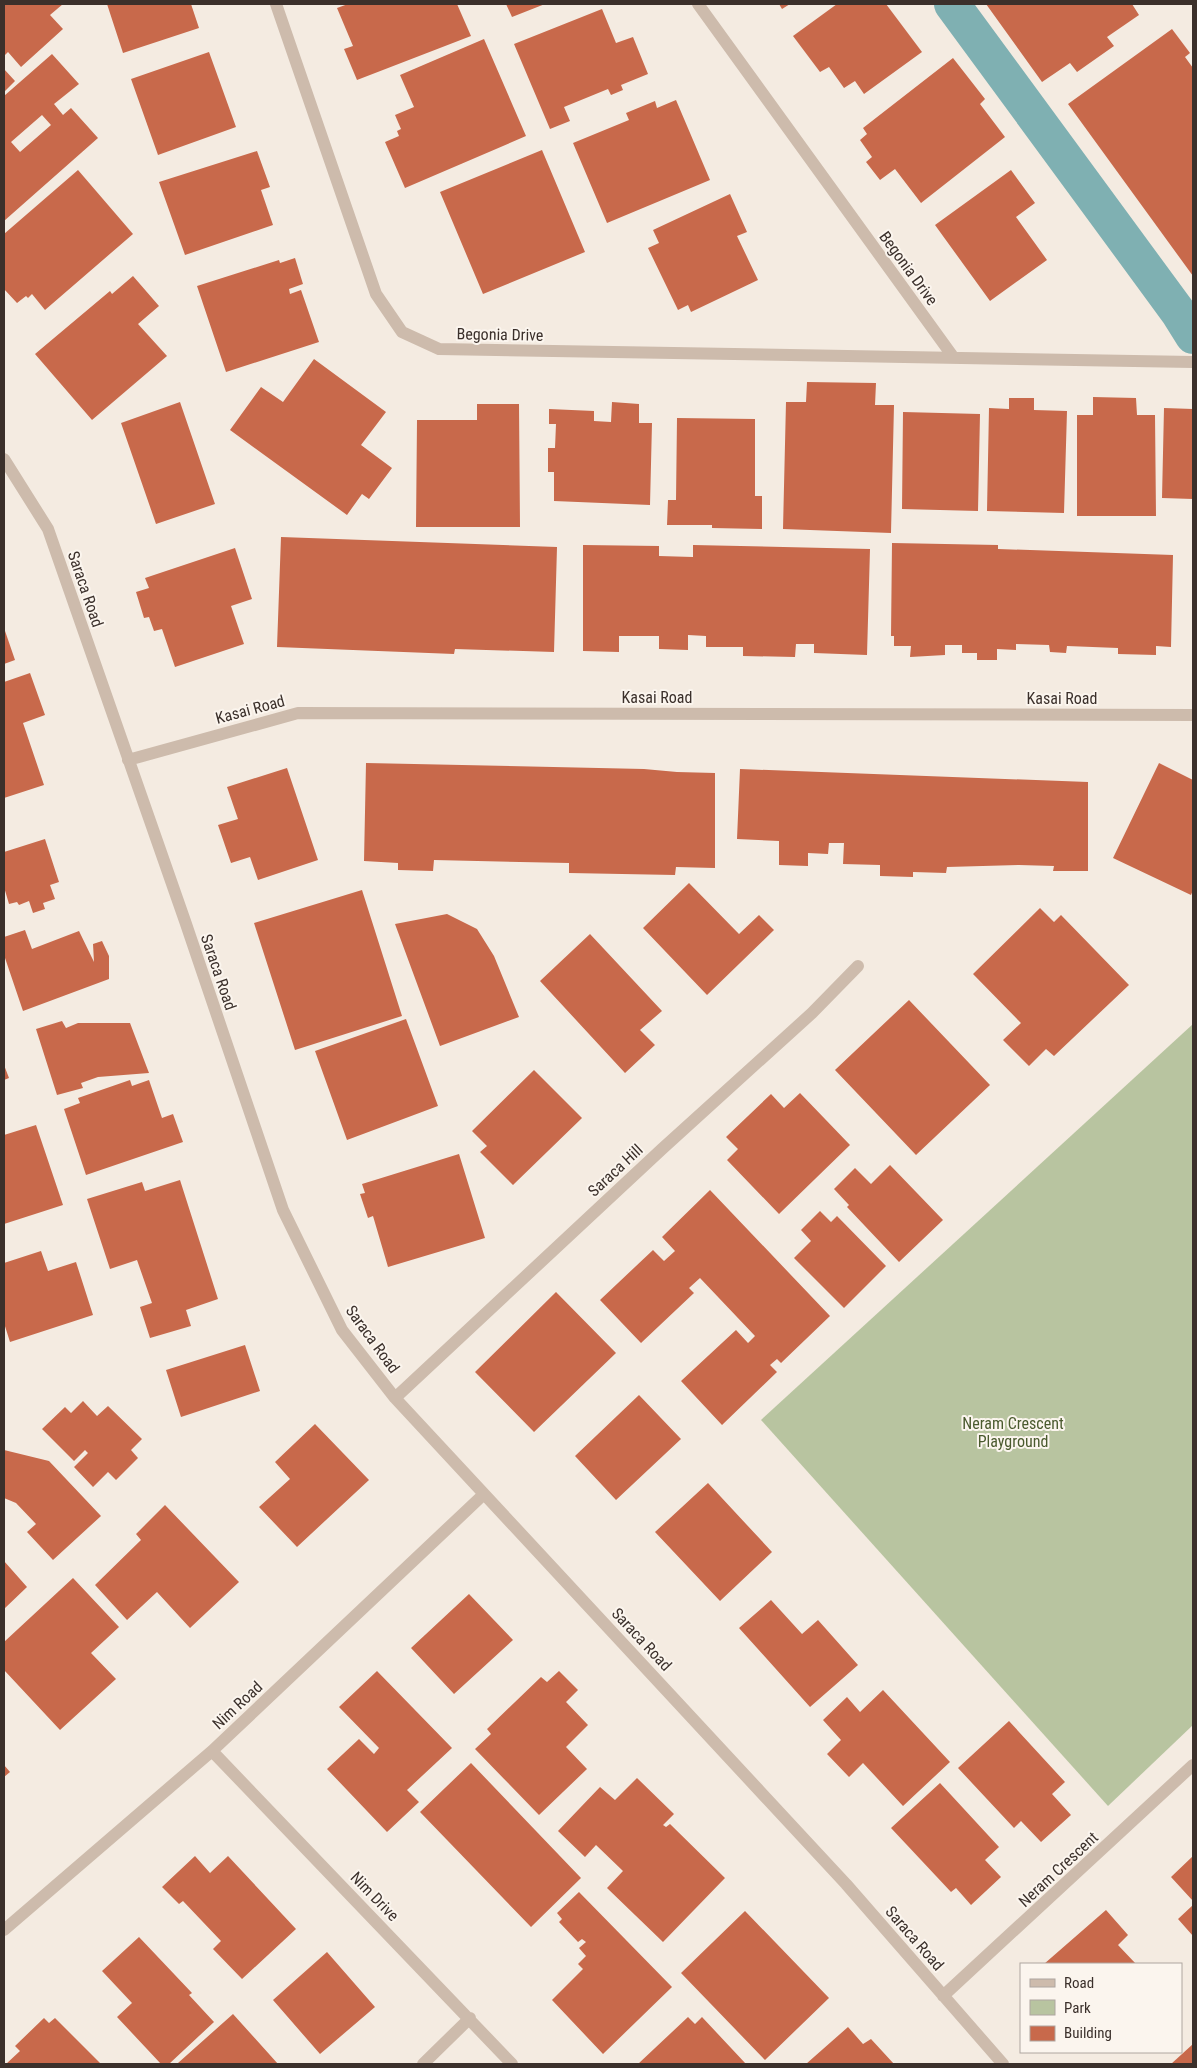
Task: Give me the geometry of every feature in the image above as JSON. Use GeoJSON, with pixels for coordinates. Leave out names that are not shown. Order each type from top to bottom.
{"type":"FeatureCollection","features":[{"type":"Feature","properties":{"kind":"street","name":"Begonia Drive"},"geometry":{"type":"LineString","coordinates":[[276,4],[376,294],[402,332],[439,349],[1188,362]]}},
{"type":"Feature","properties":{"kind":"street","name":"Begonia Drive"},"geometry":{"type":"LineString","coordinates":[[698,4],[954,358]]}},
{"type":"Feature","properties":{"kind":"street","name":"Saraca Road"},"geometry":{"type":"LineString","coordinates":[[4,459],[48,529],[185,920],[282,1210],[342,1330],[396,1398],[846,1884],[1002,2064]]}},
{"type":"Feature","properties":{"kind":"street","name":"Kasai Road"},"geometry":{"type":"LineString","coordinates":[[128,760],[298,713],[1193,715]]}},
{"type":"Feature","properties":{"kind":"street","name":"Saraca Hill"},"geometry":{"type":"LineString","coordinates":[[396,1398],[422,1371],[812,1013],[858,966]]}},
{"type":"Feature","properties":{"kind":"street","name":"Nim Road"},"geometry":{"type":"LineString","coordinates":[[4,1930],[212,1751],[484,1494]]}},
{"type":"Feature","properties":{"kind":"street","name":"Nim Drive"},"geometry":{"type":"LineString","coordinates":[[212,1751],[470,2018],[512,2064]]}},
{"type":"Feature","properties":{"kind":"street","name":"Neram Crescent"},"geometry":{"type":"LineString","coordinates":[[943,1996],[1193,1765]]}},
{"type":"Feature","properties":{"kind":"street"},"geometry":{"type":"LineString","coordinates":[[423,2064],[470,2018]]}},
{"type":"Feature","properties":{"kind":"green space","name":"Neram Crescent Playground"},"geometry":{"type":"Polygon","coordinates":[[[1193,1024],[1193,1725],[1108,1806],[761,1420],[1193,1024]]]}},
{"type":"Feature","properties":{"kind":"building"},"geometry":{"type":"Polygon","coordinates":[[[4,4],[63,4],[50,15],[63,29],[21,67],[8,52],[4,56],[4,4]]]}},
{"type":"Feature","properties":{"kind":"building"},"geometry":{"type":"Polygon","coordinates":[[[107,4],[191,4],[199,28],[123,53],[107,4]]]}},
{"type":"Feature","properties":{"kind":"building"},"geometry":{"type":"Polygon","coordinates":[[[348,4],[457,4],[471,36],[357,80],[344,49],[353,46],[337,8],[348,4]]]}},
{"type":"Feature","properties":{"kind":"building"},"geometry":{"type":"Polygon","coordinates":[[[506,4],[545,4],[512,17],[506,4]]]}},
{"type":"Feature","properties":{"kind":"building"},"geometry":{"type":"Polygon","coordinates":[[[779,4],[790,4],[782,9],[779,4]]]}},
{"type":"Feature","properties":{"kind":"building"},"geometry":{"type":"Polygon","coordinates":[[[837,4],[886,4],[922,52],[864,94],[855,81],[844,88],[829,67],[820,72],[793,36],[837,4]]]}},
{"type":"Feature","properties":{"kind":"building"},"geometry":{"type":"Polygon","coordinates":[[[986,4],[1132,4],[1139,15],[1107,37],[1114,46],[1077,72],[1070,63],[1042,82],[986,4]]]}},
{"type":"Feature","properties":{"kind":"building"},"geometry":{"type":"Polygon","coordinates":[[[602,9],[616,43],[633,37],[648,74],[621,85],[623,90],[611,95],[608,89],[564,107],[570,121],[550,129],[514,44],[602,9]]]}},
{"type":"Feature","properties":{"kind":"building"},"geometry":{"type":"Polygon","coordinates":[[[1172,29],[1190,53],[1185,57],[1193,68],[1193,276],[1068,104],[1172,29]]]}},
{"type":"Feature","properties":{"kind":"building"},"geometry":{"type":"Polygon","coordinates":[[[484,39],[526,136],[405,188],[385,142],[399,136],[397,131],[401,129],[395,115],[414,107],[400,75],[484,39]]]}},
{"type":"Feature","properties":{"kind":"building"},"geometry":{"type":"Polygon","coordinates":[[[209,52],[236,127],[158,155],[131,79],[209,52]]]}},
{"type":"Feature","properties":{"kind":"building"},"geometry":{"type":"Polygon","coordinates":[[[52,54],[79,84],[54,104],[63,115],[71,108],[98,138],[4,221],[4,96],[52,54]],[[42,115],[11,142],[20,152],[51,125],[42,115]]]}},
{"type":"Feature","properties":{"kind":"building"},"geometry":{"type":"Polygon","coordinates":[[[953,58],[985,99],[980,104],[1005,137],[921,203],[895,169],[880,180],[866,162],[872,157],[860,140],[867,134],[863,128],[953,58]]]}},
{"type":"Feature","properties":{"kind":"building"},"geometry":{"type":"Polygon","coordinates":[[[4,69],[15,81],[4,92],[4,69]]]}},
{"type":"Feature","properties":{"kind":"building"},"geometry":{"type":"Polygon","coordinates":[[[676,100],[710,180],[607,223],[573,143],[629,120],[626,113],[655,101],[657,108],[676,100]]]}},
{"type":"Feature","properties":{"kind":"building"},"geometry":{"type":"Polygon","coordinates":[[[542,150],[585,252],[483,294],[440,192],[542,150]]]}},
{"type":"Feature","properties":{"kind":"building"},"geometry":{"type":"Polygon","coordinates":[[[257,151],[270,187],[261,190],[273,225],[185,255],[159,182],[257,151]]]}},
{"type":"Feature","properties":{"kind":"building"},"geometry":{"type":"Polygon","coordinates":[[[78,170],[133,234],[45,310],[32,294],[17,303],[4,289],[4,234],[78,170]]]}},
{"type":"Feature","properties":{"kind":"building"},"geometry":{"type":"Polygon","coordinates":[[[1011,170],[1035,203],[1016,217],[1047,260],[990,301],[935,225],[1011,170]]]}},
{"type":"Feature","properties":{"kind":"building"},"geometry":{"type":"Polygon","coordinates":[[[730,194],[747,232],[737,236],[758,280],[691,312],[688,305],[678,310],[648,248],[659,243],[653,230],[730,194]]]}},
{"type":"Feature","properties":{"kind":"building"},"geometry":{"type":"Polygon","coordinates":[[[295,258],[303,284],[289,289],[290,294],[301,290],[319,342],[226,372],[197,286],[279,260],[280,263],[295,258]]]}},
{"type":"Feature","properties":{"kind":"building"},"geometry":{"type":"Polygon","coordinates":[[[133,276],[159,306],[138,324],[167,356],[92,420],[35,354],[110,291],[112,294],[133,276]]]}},
{"type":"Feature","properties":{"kind":"building"},"geometry":{"type":"Polygon","coordinates":[[[314,359],[386,412],[361,445],[392,468],[369,499],[362,494],[347,515],[230,430],[261,387],[283,402],[314,359]]]}},
{"type":"Feature","properties":{"kind":"building"},"geometry":{"type":"Polygon","coordinates":[[[807,382],[876,383],[875,405],[894,405],[891,533],[783,529],[786,402],[806,402],[807,382]]]}},
{"type":"Feature","properties":{"kind":"building"},"geometry":{"type":"Polygon","coordinates":[[[1093,397],[1136,398],[1137,415],[1155,415],[1156,516],[1077,516],[1077,415],[1093,415],[1093,397]]]}},
{"type":"Feature","properties":{"kind":"building"},"geometry":{"type":"Polygon","coordinates":[[[1009,398],[1034,398],[1034,410],[1067,411],[1064,513],[987,511],[989,408],[1009,409],[1009,398]]]}},
{"type":"Feature","properties":{"kind":"building"},"geometry":{"type":"Polygon","coordinates":[[[180,402],[215,504],[156,524],[121,423],[180,402]]]}},
{"type":"Feature","properties":{"kind":"building"},"geometry":{"type":"Polygon","coordinates":[[[612,402],[639,404],[639,423],[652,423],[650,505],[554,501],[554,472],[548,472],[548,448],[555,448],[556,424],[549,424],[549,409],[594,411],[594,421],[611,422],[612,402]]]}},
{"type":"Feature","properties":{"kind":"building"},"geometry":{"type":"Polygon","coordinates":[[[477,404],[519,404],[520,527],[416,527],[417,420],[477,420],[477,404]]]}},
{"type":"Feature","properties":{"kind":"building"},"geometry":{"type":"Polygon","coordinates":[[[1164,408],[1193,409],[1193,499],[1162,498],[1164,408]]]}},
{"type":"Feature","properties":{"kind":"building"},"geometry":{"type":"Polygon","coordinates":[[[903,412],[980,414],[978,511],[902,509],[903,412]]]}},
{"type":"Feature","properties":{"kind":"building"},"geometry":{"type":"Polygon","coordinates":[[[677,418],[755,419],[755,496],[762,496],[762,529],[712,528],[712,525],[667,525],[668,500],[676,500],[677,418]]]}},
{"type":"Feature","properties":{"kind":"building"},"geometry":{"type":"Polygon","coordinates":[[[281,537],[557,547],[554,652],[455,649],[454,654],[277,647],[281,537]]]}},
{"type":"Feature","properties":{"kind":"building"},"geometry":{"type":"Polygon","coordinates":[[[892,543],[998,545],[998,549],[1173,555],[1171,647],[1156,646],[1156,655],[1118,654],[1118,648],[1067,646],[1066,653],[1050,652],[1049,645],[1016,644],[1016,650],[997,649],[997,660],[977,660],[977,653],[962,653],[962,645],[945,645],[945,655],[910,657],[911,646],[894,646],[894,636],[891,636],[892,543]]]}},
{"type":"Feature","properties":{"kind":"building"},"geometry":{"type":"Polygon","coordinates":[[[583,545],[659,546],[659,556],[693,557],[693,545],[870,549],[867,655],[814,653],[814,644],[796,644],[795,657],[743,656],[743,647],[706,647],[706,636],[688,635],[688,650],[659,649],[659,636],[619,636],[619,652],[583,651],[583,545]]]}},
{"type":"Feature","properties":{"kind":"building"},"geometry":{"type":"Polygon","coordinates":[[[235,548],[252,599],[231,606],[244,644],[175,667],[162,629],[154,631],[149,617],[144,618],[136,592],[149,588],[145,578],[235,548]]]}},
{"type":"Feature","properties":{"kind":"building"},"geometry":{"type":"Polygon","coordinates":[[[4,628],[15,660],[4,664],[4,628]]]}},
{"type":"Feature","properties":{"kind":"building"},"geometry":{"type":"Polygon","coordinates":[[[30,673],[45,715],[23,723],[44,785],[4,798],[4,682],[30,673]]]}},
{"type":"Feature","properties":{"kind":"building"},"geometry":{"type":"Polygon","coordinates":[[[366,763],[644,769],[715,773],[715,868],[676,867],[675,875],[569,873],[569,863],[434,860],[433,871],[398,870],[398,863],[364,861],[366,763]]]}},
{"type":"Feature","properties":{"kind":"building"},"geometry":{"type":"Polygon","coordinates":[[[1159,763],[1193,780],[1193,890],[1191,895],[1113,858],[1159,763]]]}},
{"type":"Feature","properties":{"kind":"building"},"geometry":{"type":"Polygon","coordinates":[[[287,768],[318,860],[258,880],[250,857],[231,863],[218,825],[238,819],[227,787],[287,768]]]}},
{"type":"Feature","properties":{"kind":"building"},"geometry":{"type":"Polygon","coordinates":[[[740,769],[1088,782],[1088,871],[1053,871],[1054,866],[1019,865],[947,867],[946,873],[913,872],[913,877],[880,876],[880,865],[843,864],[844,843],[829,843],[828,854],[808,853],[808,866],[779,865],[779,841],[737,839],[740,769]]]}},
{"type":"Feature","properties":{"kind":"building"},"geometry":{"type":"Polygon","coordinates":[[[45,839],[59,882],[50,885],[55,899],[43,903],[45,909],[33,913],[29,901],[19,905],[17,902],[9,904],[4,887],[4,852],[45,839]]]}},
{"type":"Feature","properties":{"kind":"building"},"geometry":{"type":"Polygon","coordinates":[[[689,883],[739,934],[759,915],[774,930],[707,995],[643,928],[689,883]]]}},
{"type":"Feature","properties":{"kind":"building"},"geometry":{"type":"Polygon","coordinates":[[[362,890],[402,1016],[295,1050],[254,923],[362,890]]]}},
{"type":"Feature","properties":{"kind":"building"},"geometry":{"type":"Polygon","coordinates":[[[1040,908],[1054,922],[1061,915],[1129,985],[1054,1056],[1046,1049],[1029,1066],[1003,1040],[1021,1023],[973,974],[1040,908]]]}},
{"type":"Feature","properties":{"kind":"building"},"geometry":{"type":"Polygon","coordinates":[[[447,914],[477,929],[494,956],[519,1017],[440,1046],[395,924],[447,914]]]}},
{"type":"Feature","properties":{"kind":"building"},"geometry":{"type":"Polygon","coordinates":[[[25,930],[32,949],[79,931],[94,962],[93,944],[102,941],[109,956],[109,979],[23,1011],[4,955],[4,937],[25,930]]]}},
{"type":"Feature","properties":{"kind":"building"},"geometry":{"type":"Polygon","coordinates":[[[590,934],[662,1011],[640,1030],[655,1045],[625,1073],[540,981],[590,934]]]}},
{"type":"Feature","properties":{"kind":"building"},"geometry":{"type":"Polygon","coordinates":[[[909,1000],[990,1085],[916,1155],[835,1070],[909,1000]]]}},
{"type":"Feature","properties":{"kind":"building"},"geometry":{"type":"Polygon","coordinates":[[[406,1019],[438,1106],[347,1140],[315,1051],[406,1019]]]}},
{"type":"Feature","properties":{"kind":"building"},"geometry":{"type":"Polygon","coordinates":[[[62,1021],[66,1028],[78,1023],[130,1023],[149,1073],[98,1077],[81,1083],[83,1088],[57,1095],[36,1029],[62,1021]]]}},
{"type":"Feature","properties":{"kind":"building"},"geometry":{"type":"Polygon","coordinates":[[[4,1065],[9,1078],[4,1080],[4,1065]]]}},
{"type":"Feature","properties":{"kind":"building"},"geometry":{"type":"Polygon","coordinates":[[[534,1070],[582,1118],[513,1185],[480,1152],[487,1146],[472,1131],[534,1070]]]}},
{"type":"Feature","properties":{"kind":"building"},"geometry":{"type":"Polygon","coordinates":[[[130,1080],[132,1086],[149,1080],[162,1118],[173,1114],[183,1142],[86,1175],[64,1109],[80,1103],[78,1098],[130,1080]]]}},
{"type":"Feature","properties":{"kind":"building"},"geometry":{"type":"Polygon","coordinates":[[[800,1093],[850,1145],[779,1214],[727,1160],[738,1149],[726,1137],[771,1094],[784,1108],[800,1093]]]}},
{"type":"Feature","properties":{"kind":"building"},"geometry":{"type":"Polygon","coordinates":[[[36,1125],[63,1205],[4,1224],[4,1135],[36,1125]]]}},
{"type":"Feature","properties":{"kind":"building"},"geometry":{"type":"Polygon","coordinates":[[[459,1154],[485,1238],[388,1267],[373,1216],[368,1218],[360,1194],[365,1193],[362,1184],[459,1154]]]}},
{"type":"Feature","properties":{"kind":"building"},"geometry":{"type":"Polygon","coordinates":[[[890,1165],[943,1220],[899,1262],[847,1207],[849,1205],[834,1189],[855,1168],[871,1184],[890,1165]]]}},
{"type":"Feature","properties":{"kind":"building"},"geometry":{"type":"Polygon","coordinates":[[[180,1180],[218,1299],[186,1310],[191,1326],[150,1338],[140,1307],[152,1303],[137,1260],[110,1269],[87,1199],[142,1182],[145,1191],[180,1180]]]}},
{"type":"Feature","properties":{"kind":"building"},"geometry":{"type":"Polygon","coordinates":[[[710,1190],[830,1316],[781,1363],[777,1359],[770,1365],[777,1372],[722,1425],[681,1381],[736,1330],[748,1343],[755,1336],[700,1278],[689,1288],[694,1293],[641,1343],[600,1300],[653,1250],[664,1261],[675,1251],[662,1237],[710,1190]]]}},
{"type":"Feature","properties":{"kind":"building"},"geometry":{"type":"Polygon","coordinates":[[[820,1211],[831,1222],[837,1216],[886,1266],[844,1308],[794,1258],[811,1241],[801,1230],[820,1211]]]}},
{"type":"Feature","properties":{"kind":"building"},"geometry":{"type":"Polygon","coordinates":[[[41,1251],[48,1271],[76,1262],[93,1315],[10,1342],[4,1323],[4,1263],[41,1251]]]}},
{"type":"Feature","properties":{"kind":"building"},"geometry":{"type":"Polygon","coordinates":[[[556,1292],[616,1353],[534,1432],[475,1372],[556,1292]]]}},
{"type":"Feature","properties":{"kind":"building"},"geometry":{"type":"Polygon","coordinates":[[[245,1345],[260,1391],[181,1417],[166,1370],[245,1345]]]}},
{"type":"Feature","properties":{"kind":"building"},"geometry":{"type":"Polygon","coordinates":[[[639,1395],[681,1439],[616,1500],[575,1456],[639,1395]]]}},
{"type":"Feature","properties":{"kind":"building"},"geometry":{"type":"Polygon","coordinates":[[[83,1401],[97,1416],[108,1406],[142,1439],[131,1450],[138,1458],[116,1480],[108,1472],[93,1487],[74,1467],[88,1453],[85,1450],[74,1461],[42,1429],[65,1407],[71,1413],[83,1401]]]}},
{"type":"Feature","properties":{"kind":"building"},"geometry":{"type":"Polygon","coordinates":[[[315,1424],[369,1480],[297,1547],[259,1507],[290,1479],[275,1462],[315,1424]]]}},
{"type":"Feature","properties":{"kind":"building"},"geometry":{"type":"Polygon","coordinates":[[[4,1450],[49,1461],[101,1516],[53,1560],[27,1532],[36,1524],[16,1503],[4,1498],[4,1450]]]}},
{"type":"Feature","properties":{"kind":"building"},"geometry":{"type":"Polygon","coordinates":[[[708,1483],[772,1552],[720,1601],[655,1532],[708,1483]]]}},
{"type":"Feature","properties":{"kind":"building"},"geometry":{"type":"Polygon","coordinates":[[[165,1505],[239,1582],[190,1628],[157,1592],[127,1620],[95,1585],[141,1540],[136,1534],[165,1505]]]}},
{"type":"Feature","properties":{"kind":"building"},"geometry":{"type":"Polygon","coordinates":[[[4,1561],[27,1587],[4,1609],[4,1561]]]}},
{"type":"Feature","properties":{"kind":"building"},"geometry":{"type":"Polygon","coordinates":[[[73,1578],[119,1627],[91,1653],[116,1679],[60,1730],[4,1670],[4,1642],[73,1578]]]}},
{"type":"Feature","properties":{"kind":"building"},"geometry":{"type":"Polygon","coordinates":[[[469,1594],[513,1640],[454,1694],[411,1648],[469,1594]]]}},
{"type":"Feature","properties":{"kind":"building"},"geometry":{"type":"Polygon","coordinates":[[[771,1600],[802,1634],[818,1620],[858,1665],[810,1707],[739,1628],[771,1600]]]}},
{"type":"Feature","properties":{"kind":"building"},"geometry":{"type":"Polygon","coordinates":[[[377,1671],[452,1748],[407,1790],[419,1802],[387,1832],[327,1769],[359,1739],[374,1754],[379,1748],[339,1707],[377,1671]]]}},
{"type":"Feature","properties":{"kind":"building"},"geometry":{"type":"Polygon","coordinates":[[[559,1671],[578,1690],[566,1702],[588,1725],[566,1747],[587,1769],[539,1815],[475,1749],[491,1734],[487,1729],[541,1677],[547,1682],[559,1671]]]}},
{"type":"Feature","properties":{"kind":"building"},"geometry":{"type":"Polygon","coordinates":[[[883,1690],[950,1762],[903,1806],[863,1763],[849,1777],[827,1754],[841,1740],[823,1720],[847,1697],[860,1712],[883,1690]]]}},
{"type":"Feature","properties":{"kind":"building"},"geometry":{"type":"Polygon","coordinates":[[[1009,1721],[1065,1782],[1052,1794],[1071,1815],[1041,1842],[1021,1821],[1014,1828],[958,1768],[1009,1721]]]}},
{"type":"Feature","properties":{"kind":"building"},"geometry":{"type":"Polygon","coordinates":[[[471,1763],[581,1878],[531,1927],[420,1812],[471,1763]]]}},
{"type":"Feature","properties":{"kind":"building"},"geometry":{"type":"Polygon","coordinates":[[[4,1765],[10,1772],[4,1777],[4,1765]]]}},
{"type":"Feature","properties":{"kind":"building"},"geometry":{"type":"Polygon","coordinates":[[[637,1778],[674,1814],[663,1825],[666,1827],[670,1824],[725,1878],[663,1942],[607,1888],[623,1871],[596,1845],[585,1857],[558,1831],[600,1787],[615,1800],[637,1778]]]}},
{"type":"Feature","properties":{"kind":"building"},"geometry":{"type":"Polygon","coordinates":[[[940,1783],[999,1847],[985,1860],[1001,1877],[971,1905],[956,1888],[951,1892],[891,1828],[940,1783]]]}},
{"type":"Feature","properties":{"kind":"building"},"geometry":{"type":"Polygon","coordinates":[[[195,1856],[210,1873],[228,1856],[296,1929],[242,1979],[213,1949],[221,1941],[183,1901],[179,1904],[162,1887],[195,1856]]]}},
{"type":"Feature","properties":{"kind":"building"},"geometry":{"type":"Polygon","coordinates":[[[1193,1856],[1193,1901],[1171,1877],[1193,1856]]]}},
{"type":"Feature","properties":{"kind":"building"},"geometry":{"type":"Polygon","coordinates":[[[579,1892],[672,1987],[603,2054],[552,2000],[583,1969],[578,1964],[586,1956],[579,1948],[586,1942],[582,1939],[578,1942],[559,1922],[562,1919],[557,1913],[579,1892]]]}},
{"type":"Feature","properties":{"kind":"building"},"geometry":{"type":"Polygon","coordinates":[[[1193,1905],[1193,1936],[1178,1919],[1193,1905]]]}},
{"type":"Feature","properties":{"kind":"building"},"geometry":{"type":"Polygon","coordinates":[[[1106,1910],[1128,1935],[1118,1945],[1135,1963],[1045,1963],[1106,1910]]]}},
{"type":"Feature","properties":{"kind":"building"},"geometry":{"type":"Polygon","coordinates":[[[745,1911],[829,1998],[765,2060],[681,1973],[745,1911]]]}},
{"type":"Feature","properties":{"kind":"building"},"geometry":{"type":"Polygon","coordinates":[[[139,1937],[192,1993],[189,1995],[214,2022],[169,2064],[161,2064],[117,2017],[132,2003],[102,1971],[139,1937]]]}},
{"type":"Feature","properties":{"kind":"building"},"geometry":{"type":"Polygon","coordinates":[[[327,1952],[375,2007],[320,2054],[273,2000],[327,1952]]]}},
{"type":"Feature","properties":{"kind":"building"},"geometry":{"type":"Polygon","coordinates":[[[233,2014],[278,2064],[178,2063],[233,2014]]]}},
{"type":"Feature","properties":{"kind":"building"},"geometry":{"type":"Polygon","coordinates":[[[688,2017],[695,2024],[702,2017],[746,2064],[638,2064],[688,2017]]]}},
{"type":"Feature","properties":{"kind":"building"},"geometry":{"type":"Polygon","coordinates":[[[44,2018],[49,2023],[55,2018],[101,2064],[6,2064],[20,2051],[15,2046],[44,2018]]]}},
{"type":"Feature","properties":{"kind":"building"},"geometry":{"type":"Polygon","coordinates":[[[848,2027],[863,2044],[871,2039],[894,2064],[806,2064],[848,2027]]]}},
{"type":"Feature","properties":{"kind":"building"},"geometry":{"type":"Polygon","coordinates":[[[1193,2044],[1193,2064],[1171,2064],[1193,2044]]]}},
{"type":"Feature","properties":{"kind":"waterway"},"geometry":{"type":"LineString","coordinates":[[952,4],[1178,312],[1193,336]]}}]}
